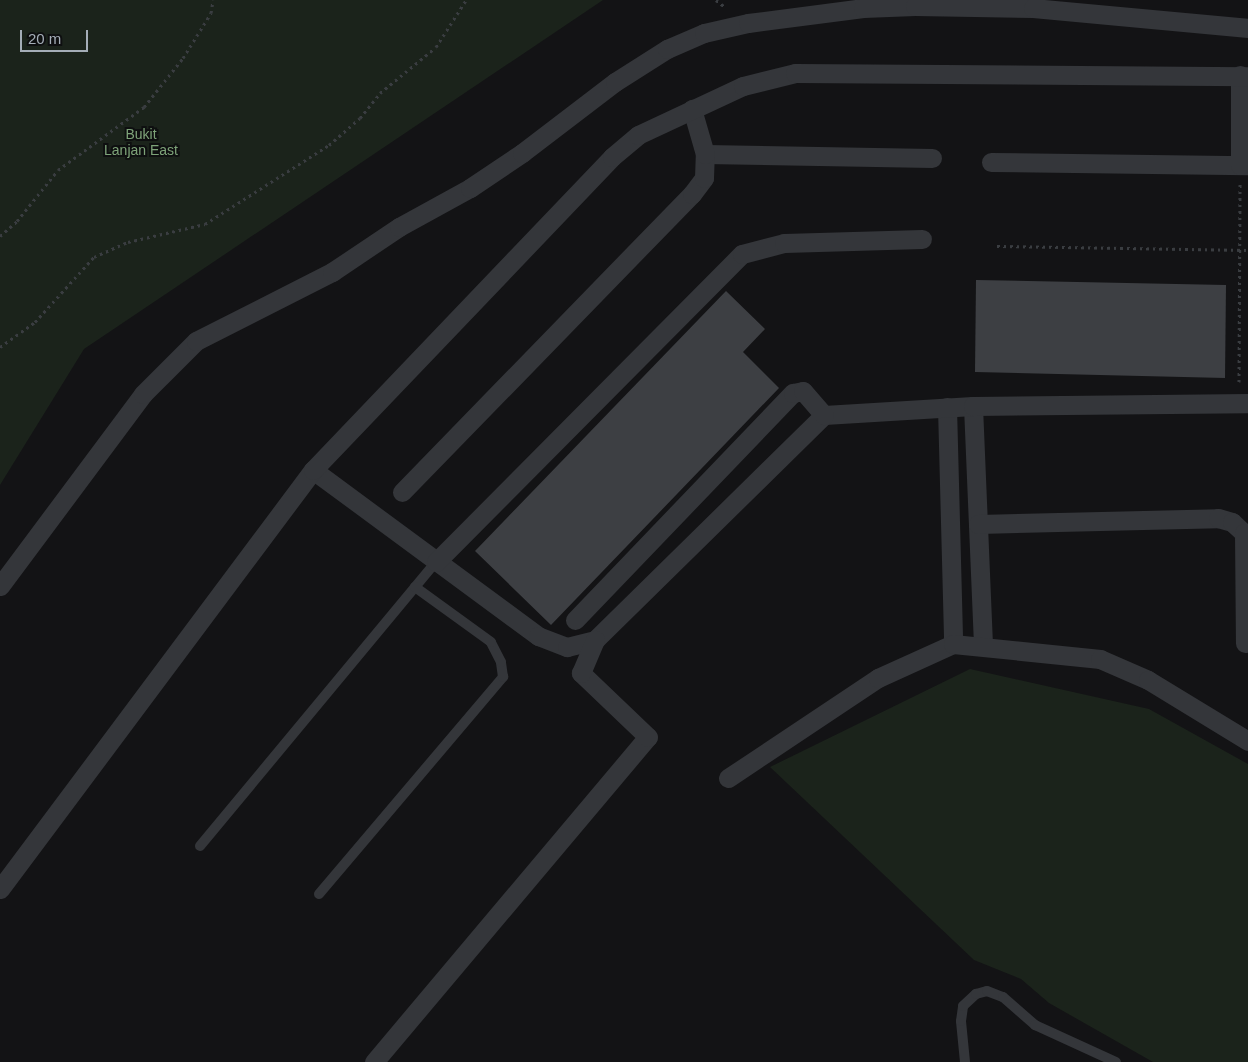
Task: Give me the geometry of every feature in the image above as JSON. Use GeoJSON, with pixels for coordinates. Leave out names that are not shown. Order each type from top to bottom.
{"type":"FeatureCollection","features":[{"type":"Feature","properties":{"kind":"street"},"geometry":{"type":"LineString","coordinates":[[0,586],[143,394],[196,341],[332,272],[399,227],[470,188],[522,153],[615,82],[667,49],[704,33],[748,23],[864,8],[915,6],[1033,8],[1248,28]]}},
{"type":"Feature","properties":{"kind":"street"},"geometry":{"type":"LineString","coordinates":[[0,889],[313,470],[612,157],[638,135],[743,86],[795,73],[1244,76],[1244,165],[991,162]]}},
{"type":"Feature","properties":{"kind":"street"},"geometry":{"type":"LineString","coordinates":[[402,492],[692,194],[704,178],[706,154],[692,109]]}},
{"type":"Feature","properties":{"kind":"street"},"geometry":{"type":"LineString","coordinates":[[706,154],[932,158]]}},
{"type":"Feature","properties":{"kind":"street"},"geometry":{"type":"LineString","coordinates":[[436,562],[742,254],[784,243],[922,239]]}},
{"type":"Feature","properties":{"kind":"street"},"geometry":{"type":"LineString","coordinates":[[575,620],[793,393],[803,391],[824,415]]}},
{"type":"Feature","properties":{"kind":"street"},"geometry":{"type":"LineString","coordinates":[[374,1062],[648,737],[580,673],[595,640],[824,415],[973,406],[1244,403]]}},
{"type":"Feature","properties":{"kind":"street"},"geometry":{"type":"LineString","coordinates":[[973,406],[982,645]]}},
{"type":"Feature","properties":{"kind":"street"},"geometry":{"type":"LineString","coordinates":[[946,407],[954,644]]}},
{"type":"Feature","properties":{"kind":"street"},"geometry":{"type":"LineString","coordinates":[[313,470],[436,562],[553,645],[581,646],[595,640]]}},
{"type":"Feature","properties":{"kind":"street"},"geometry":{"type":"LineString","coordinates":[[978,524],[1218,518],[1232,522],[1244,533],[1245,642]]}},
{"type":"Feature","properties":{"kind":"street"},"geometry":{"type":"LineString","coordinates":[[728,778],[878,678],[954,644],[982,645],[1100,658],[1148,680],[1248,741]]}},
{"type":"Feature","properties":{"kind":"lane"},"geometry":{"type":"LineString","coordinates":[[200,846],[436,562]]}},
{"type":"Feature","properties":{"kind":"lane"},"geometry":{"type":"LineString","coordinates":[[319,894],[504,677],[501,662],[491,642],[415,587]]}},
{"type":"Feature","properties":{"kind":"lane"},"geometry":{"type":"LineString","coordinates":[[966,1062],[961,1021],[963,1006],[976,994],[987,991],[1003,997],[1035,1025],[1116,1062]]}},
{"type":"Feature","properties":{"kind":"path"},"geometry":{"type":"LineString","coordinates":[[0,236],[17,221],[58,170],[144,107],[182,58],[211,13],[213,0]]}},
{"type":"Feature","properties":{"kind":"path"},"geometry":{"type":"LineString","coordinates":[[0,347],[35,322],[94,257],[128,242],[205,224],[328,145],[360,118],[380,93],[436,47],[466,0]]}},
{"type":"Feature","properties":{"kind":"path"},"geometry":{"type":"LineString","coordinates":[[1244,165],[1240,250],[1244,403]]}},
{"type":"Feature","properties":{"kind":"path"},"geometry":{"type":"LineString","coordinates":[[998,246],[1248,250]]}},
{"type":"Feature","properties":{"kind":"green space","name":"Bukit Lanjan East"},"geometry":{"type":"Polygon","coordinates":[[[0,0],[603,0],[84,349],[0,485],[0,0]]]}},
{"type":"Feature","properties":{"kind":"green space"},"geometry":{"type":"Polygon","coordinates":[[[970,669],[1149,709],[1248,764],[1248,1062],[1153,1062],[1049,1003],[1021,979],[974,960],[770,767],[970,669]]]}},
{"type":"Feature","properties":{"kind":"building"},"geometry":{"type":"Polygon","coordinates":[[[976,280],[1226,285],[1225,378],[975,372],[976,280]]]}},
{"type":"Feature","properties":{"kind":"building"},"geometry":{"type":"Polygon","coordinates":[[[726,291],[765,329],[743,352],[779,388],[551,625],[475,551],[726,291]]]}}]}
